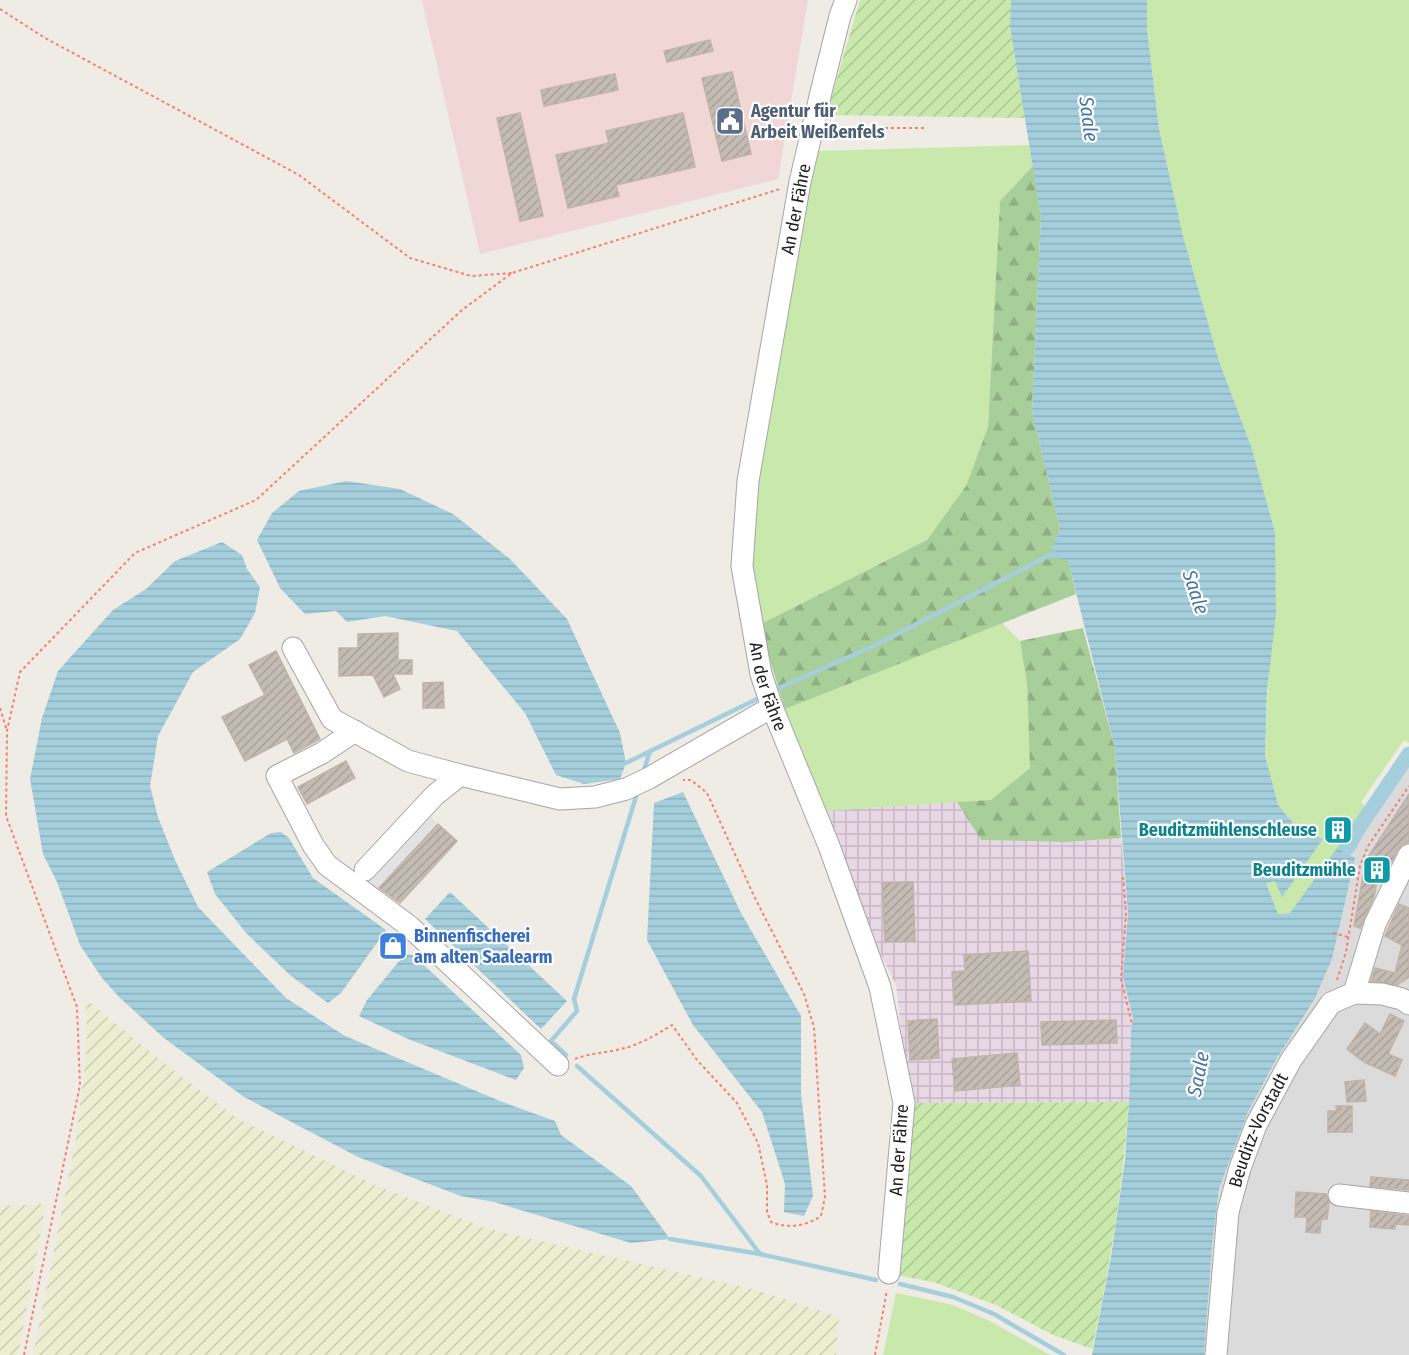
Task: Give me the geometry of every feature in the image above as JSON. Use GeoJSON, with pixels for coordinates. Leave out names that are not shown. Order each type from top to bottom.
{"type":"FeatureCollection","features":[{"type":"Feature","properties":{"kind":"street","name":"An der Fähre"},"geometry":{"type":"LineString","coordinates":[[846,0],[800,182],[748,481],[742,566],[761,674],[772,707],[829,846],[880,987],[902,1091],[904,1103],[888,1283]]}},
{"type":"Feature","properties":{"kind":"street"},"geometry":{"type":"LineString","coordinates":[[293,648],[332,719],[408,761],[460,776],[560,799],[595,797],[640,782],[772,707]]}},
{"type":"Feature","properties":{"kind":"street"},"geometry":{"type":"LineString","coordinates":[[355,731],[322,753],[278,776],[313,845],[327,865],[409,926],[558,1065]]}},
{"type":"Feature","properties":{"kind":"street"},"geometry":{"type":"LineString","coordinates":[[365,870],[435,795],[460,776]]}},
{"type":"Feature","properties":{"kind":"street"},"geometry":{"type":"LineString","coordinates":[[1354,993],[1375,924],[1409,855]]}},
{"type":"Feature","properties":{"kind":"street","name":"Beuditz-Vorstadt"},"geometry":{"type":"LineString","coordinates":[[1216,1355],[1228,1212],[1240,1168],[1256,1125],[1291,1060],[1331,1003],[1354,993],[1382,994],[1402,999],[1409,1004]]}},
{"type":"Feature","properties":{"kind":"street"},"geometry":{"type":"LineString","coordinates":[[1339,1195],[1409,1203]]}},
{"type":"Feature","properties":{"kind":"path"},"geometry":{"type":"LineString","coordinates":[[0,9],[45,38],[299,175],[411,258],[471,276],[512,273],[800,182]]}},
{"type":"Feature","properties":{"kind":"path"},"geometry":{"type":"LineString","coordinates":[[813,128],[927,128]]}},
{"type":"Feature","properties":{"kind":"path"},"geometry":{"type":"LineString","coordinates":[[24,1355],[80,1085],[77,1007],[6,816],[7,731],[20,672],[135,553],[256,500],[462,310],[512,273]]}},
{"type":"Feature","properties":{"kind":"path"},"geometry":{"type":"LineString","coordinates":[[0,708],[7,731]]}},
{"type":"Feature","properties":{"kind":"path"},"geometry":{"type":"LineString","coordinates":[[558,1065],[588,1054],[622,1049],[654,1037],[672,1025],[698,1060],[736,1103],[758,1143],[767,1185],[767,1212],[771,1222],[782,1227],[810,1223],[821,1216],[825,1197],[814,1027],[804,994],[754,896],[707,794],[691,780],[681,780]]}},
{"type":"Feature","properties":{"kind":"path"},"geometry":{"type":"LineString","coordinates":[[1331,1003],[1348,937],[1360,866],[1368,846],[1409,786]]}},
{"type":"Feature","properties":{"kind":"path"},"geometry":{"type":"LineString","coordinates":[[1123,877],[1126,913],[1121,979],[1132,1024]]}},
{"type":"Feature","properties":{"kind":"path"},"geometry":{"type":"LineString","coordinates":[[1333,933],[1348,937]]}},
{"type":"Feature","properties":{"kind":"path"},"geometry":{"type":"LineString","coordinates":[[875,1355],[888,1283]]}},
{"type":"Feature","properties":{"kind":"shaded area"},"geometry":{"type":"Polygon","coordinates":[[[422,0],[808,0],[778,179],[480,254],[422,0]]]}},
{"type":"Feature","properties":{"kind":"shaded area"},"geometry":{"type":"Polygon","coordinates":[[[1409,766],[1409,1355],[1204,1355],[1212,1246],[1219,1189],[1248,1112],[1332,959],[1342,913],[1349,854],[1409,766]]]}},
{"type":"Feature","properties":{"kind":"shaded area"},"geometry":{"type":"Polygon","coordinates":[[[957,802],[981,840],[1066,842],[1121,838],[1128,913],[1123,977],[1133,1018],[1129,1102],[909,1103],[896,985],[858,908],[823,811],[957,802]]]}},
{"type":"Feature","properties":{"kind":"shaded area"},"geometry":{"type":"Polygon","coordinates":[[[427,814],[438,824],[375,892],[365,883],[427,814]]]}},
{"type":"Feature","properties":{"kind":"green space"},"geometry":{"type":"Polygon","coordinates":[[[860,0],[1011,0],[1010,27],[1025,118],[826,115],[860,0]]]}},
{"type":"Feature","properties":{"kind":"green space"},"geometry":{"type":"Polygon","coordinates":[[[1147,0],[1409,0],[1409,743],[1404,740],[1361,802],[1367,807],[1290,913],[1278,914],[1266,883],[1275,880],[1282,896],[1298,829],[1278,805],[1265,755],[1275,532],[1252,449],[1219,361],[1183,236],[1159,129],[1147,29],[1147,0]]]}},
{"type":"Feature","properties":{"kind":"green space"},"geometry":{"type":"Polygon","coordinates":[[[1029,145],[1033,166],[1000,201],[988,427],[966,486],[927,540],[759,625],[750,559],[752,483],[817,151],[1029,145]]]}},
{"type":"Feature","properties":{"kind":"green space"},"geometry":{"type":"Polygon","coordinates":[[[1033,166],[1041,217],[1032,411],[1060,528],[1050,556],[1068,559],[1076,594],[785,709],[759,625],[927,540],[966,486],[988,427],[1000,201],[1033,166]]]}},
{"type":"Feature","properties":{"kind":"green space"},"geometry":{"type":"Polygon","coordinates":[[[1002,623],[1020,641],[1027,684],[1030,768],[991,800],[823,811],[785,709],[1002,623]]]}},
{"type":"Feature","properties":{"kind":"green space"},"geometry":{"type":"Polygon","coordinates":[[[1083,628],[1115,749],[1121,838],[1066,842],[981,840],[957,802],[991,800],[1030,768],[1027,684],[1020,641],[1083,628]]]}},
{"type":"Feature","properties":{"kind":"green space"},"geometry":{"type":"Polygon","coordinates":[[[86,999],[161,1061],[238,1119],[375,1185],[488,1229],[756,1290],[839,1317],[836,1355],[33,1355],[75,1145],[87,1047],[86,999]]]}},
{"type":"Feature","properties":{"kind":"green space"},"geometry":{"type":"Polygon","coordinates":[[[1129,1102],[1115,1226],[1092,1349],[1053,1335],[996,1305],[933,1282],[896,1275],[907,1196],[909,1103],[1129,1102]]]}},
{"type":"Feature","properties":{"kind":"green space"},"geometry":{"type":"Polygon","coordinates":[[[46,1204],[18,1355],[0,1355],[0,1206],[46,1204]]]}},
{"type":"Feature","properties":{"kind":"green space"},"geometry":{"type":"Polygon","coordinates":[[[896,1293],[953,1305],[988,1320],[1050,1355],[883,1355],[896,1293]]]}},
{"type":"Feature","properties":{"kind":"water","name":"Saale"},"geometry":{"type":"Polygon","coordinates":[[[1011,0],[1147,0],[1147,29],[1159,129],[1183,236],[1219,361],[1252,449],[1275,532],[1276,614],[1267,691],[1265,755],[1278,805],[1298,829],[1323,839],[1282,897],[1275,881],[1266,883],[1278,914],[1290,913],[1353,826],[1363,832],[1349,854],[1355,858],[1332,959],[1315,998],[1276,1060],[1248,1112],[1219,1189],[1212,1246],[1204,1355],[1092,1355],[1111,1257],[1125,1160],[1133,1018],[1123,977],[1128,913],[1115,749],[1068,560],[1049,557],[1060,528],[1032,411],[1041,217],[1010,27],[1011,0]]]}},
{"type":"Feature","properties":{"kind":"water"},"geometry":{"type":"Polygon","coordinates":[[[346,481],[400,489],[453,514],[510,559],[567,619],[620,733],[626,763],[620,779],[584,784],[556,775],[525,713],[457,631],[385,616],[347,622],[336,611],[305,614],[280,588],[257,540],[272,513],[299,491],[346,481]]]}},
{"type":"Feature","properties":{"kind":"water"},"geometry":{"type":"Polygon","coordinates":[[[222,542],[242,555],[247,569],[260,587],[255,613],[240,639],[193,672],[158,736],[150,786],[158,817],[175,860],[198,907],[286,998],[345,1036],[500,1101],[555,1121],[561,1135],[631,1186],[670,1239],[631,1243],[494,1202],[461,1196],[358,1157],[244,1097],[164,1038],[119,997],[102,978],[80,945],[57,882],[43,854],[30,779],[42,718],[58,671],[113,610],[146,589],[175,561],[222,542]]]}},
{"type":"Feature","properties":{"kind":"water"},"geometry":{"type":"Polygon","coordinates":[[[683,792],[741,913],[801,1016],[801,1094],[813,1196],[804,1216],[784,1212],[785,1184],[762,1112],[693,1025],[647,940],[654,803],[683,792]]]}},
{"type":"Feature","properties":{"kind":"water"},"geometry":{"type":"Polygon","coordinates":[[[281,832],[289,838],[313,878],[386,930],[341,993],[328,1003],[291,976],[247,934],[215,894],[207,872],[271,833],[281,832]]]}},
{"type":"Feature","properties":{"kind":"water"},"geometry":{"type":"Polygon","coordinates":[[[450,892],[567,1001],[541,1029],[425,919],[450,892]]]}},
{"type":"Feature","properties":{"kind":"water"},"geometry":{"type":"Polygon","coordinates":[[[405,954],[413,955],[521,1055],[524,1068],[516,1080],[408,1039],[359,1016],[367,1000],[405,954]]]}},
{"type":"Feature","properties":{"kind":"building"},"geometry":{"type":"Polygon","coordinates":[[[710,40],[713,51],[667,62],[664,51],[710,40]]]}},
{"type":"Feature","properties":{"kind":"building"},"geometry":{"type":"Polygon","coordinates":[[[732,72],[751,154],[722,161],[702,78],[732,72]]]}},
{"type":"Feature","properties":{"kind":"building"},"geometry":{"type":"Polygon","coordinates":[[[615,74],[618,90],[544,106],[541,90],[615,74]]]}},
{"type":"Feature","properties":{"kind":"building"},"geometry":{"type":"Polygon","coordinates":[[[520,113],[543,216],[520,221],[497,118],[520,113]]]}},
{"type":"Feature","properties":{"kind":"building"},"geometry":{"type":"Polygon","coordinates":[[[683,113],[695,167],[616,185],[619,196],[568,208],[556,155],[609,143],[606,131],[683,113]]]}},
{"type":"Feature","properties":{"kind":"building"},"geometry":{"type":"Polygon","coordinates":[[[398,633],[398,660],[412,660],[412,674],[393,674],[400,689],[384,697],[373,675],[339,676],[339,648],[358,648],[358,634],[398,633]]]}},
{"type":"Feature","properties":{"kind":"building"},"geometry":{"type":"Polygon","coordinates":[[[276,651],[320,739],[294,753],[287,739],[245,761],[222,717],[265,695],[249,665],[276,651]]]}},
{"type":"Feature","properties":{"kind":"building"},"geometry":{"type":"Polygon","coordinates":[[[443,682],[444,708],[423,708],[423,683],[443,682]]]}},
{"type":"Feature","properties":{"kind":"building"},"geometry":{"type":"Polygon","coordinates":[[[346,761],[355,778],[307,804],[298,787],[346,761]]]}},
{"type":"Feature","properties":{"kind":"building","name":"Beuditzmühle"},"geometry":{"type":"Polygon","coordinates":[[[1409,794],[1409,842],[1402,844],[1398,849],[1381,883],[1377,881],[1374,897],[1360,928],[1354,926],[1366,860],[1409,794]]]}},
{"type":"Feature","properties":{"kind":"building"},"geometry":{"type":"Polygon","coordinates":[[[438,824],[457,841],[400,903],[379,888],[438,824]]]}},
{"type":"Feature","properties":{"kind":"building"},"geometry":{"type":"Polygon","coordinates":[[[913,882],[915,941],[885,942],[882,883],[913,882]]]}},
{"type":"Feature","properties":{"kind":"building"},"geometry":{"type":"Polygon","coordinates":[[[1399,904],[1409,908],[1409,977],[1397,985],[1371,981],[1375,968],[1395,973],[1402,945],[1385,936],[1399,904]]]}},
{"type":"Feature","properties":{"kind":"building"},"geometry":{"type":"Polygon","coordinates":[[[392,935],[406,946],[398,958],[383,946],[392,935]]]}},
{"type":"Feature","properties":{"kind":"building"},"geometry":{"type":"Polygon","coordinates":[[[1028,951],[1031,1001],[954,1005],[952,972],[965,971],[964,955],[1028,951]]]}},
{"type":"Feature","properties":{"kind":"building"},"geometry":{"type":"Polygon","coordinates":[[[1390,1014],[1404,1021],[1388,1054],[1402,1060],[1395,1076],[1364,1062],[1347,1049],[1365,1023],[1380,1034],[1390,1014]]]}},
{"type":"Feature","properties":{"kind":"building"},"geometry":{"type":"Polygon","coordinates":[[[937,1019],[939,1058],[910,1060],[908,1021],[937,1019]]]}},
{"type":"Feature","properties":{"kind":"building"},"geometry":{"type":"Polygon","coordinates":[[[1116,1020],[1117,1043],[1042,1045],[1041,1022],[1116,1020]]]}},
{"type":"Feature","properties":{"kind":"building"},"geometry":{"type":"Polygon","coordinates":[[[1017,1053],[1020,1085],[955,1091],[952,1059],[1017,1053]]]}},
{"type":"Feature","properties":{"kind":"building"},"geometry":{"type":"Polygon","coordinates":[[[1364,1080],[1366,1101],[1347,1102],[1345,1082],[1364,1080]]]}},
{"type":"Feature","properties":{"kind":"building"},"geometry":{"type":"Polygon","coordinates":[[[1336,1106],[1352,1106],[1352,1132],[1328,1132],[1328,1111],[1337,1111],[1336,1106]]]}},
{"type":"Feature","properties":{"kind":"building"},"geometry":{"type":"Polygon","coordinates":[[[1371,1177],[1409,1180],[1409,1190],[1370,1186],[1371,1177]]]}},
{"type":"Feature","properties":{"kind":"building"},"geometry":{"type":"Polygon","coordinates":[[[1296,1192],[1326,1194],[1329,1202],[1327,1219],[1321,1219],[1320,1233],[1306,1232],[1307,1217],[1295,1217],[1296,1192]]]}},
{"type":"Feature","properties":{"kind":"building"},"geometry":{"type":"Polygon","coordinates":[[[1371,1211],[1409,1216],[1409,1225],[1395,1224],[1395,1229],[1370,1227],[1371,1211]]]}},
{"type":"Feature","properties":{"kind":"waterway"},"geometry":{"type":"LineString","coordinates":[[779,688],[876,645],[1054,553]]}},
{"type":"Feature","properties":{"kind":"waterway"},"geometry":{"type":"LineString","coordinates":[[626,763],[757,699]]}},
{"type":"Feature","properties":{"kind":"waterway"},"geometry":{"type":"LineString","coordinates":[[643,773],[650,751]]}},
{"type":"Feature","properties":{"kind":"waterway"},"geometry":{"type":"LineString","coordinates":[[1348,847],[1409,754]]}},
{"type":"Feature","properties":{"kind":"waterway"},"geometry":{"type":"LineString","coordinates":[[566,1055],[551,1041],[577,1011],[574,999],[638,790]]}},
{"type":"Feature","properties":{"kind":"waterway"},"geometry":{"type":"LineString","coordinates":[[577,1066],[701,1176],[760,1254]]}},
{"type":"Feature","properties":{"kind":"waterway"},"geometry":{"type":"LineString","coordinates":[[670,1239],[760,1254],[876,1280]]}},
{"type":"Feature","properties":{"kind":"waterway"},"geometry":{"type":"LineString","coordinates":[[900,1284],[953,1297],[994,1314],[1064,1355]]}},
{"type":"Feature","properties":{"kind":"place","name":"Agentur für Arbeit Weißenfels"},"geometry":{"type":"Point","coordinates":[730,121]}},
{"type":"Feature","properties":{"kind":"place","name":"Beuditzmühlenschleuse"},"geometry":{"type":"Point","coordinates":[1338,830]}},
{"type":"Feature","properties":{"kind":"place","name":"Beuditzmühle"},"geometry":{"type":"Point","coordinates":[1377,870]}},
{"type":"Feature","properties":{"kind":"place","name":"Binnenfischerei am alten Saalearm"},"geometry":{"type":"Point","coordinates":[393,946]}}]}
